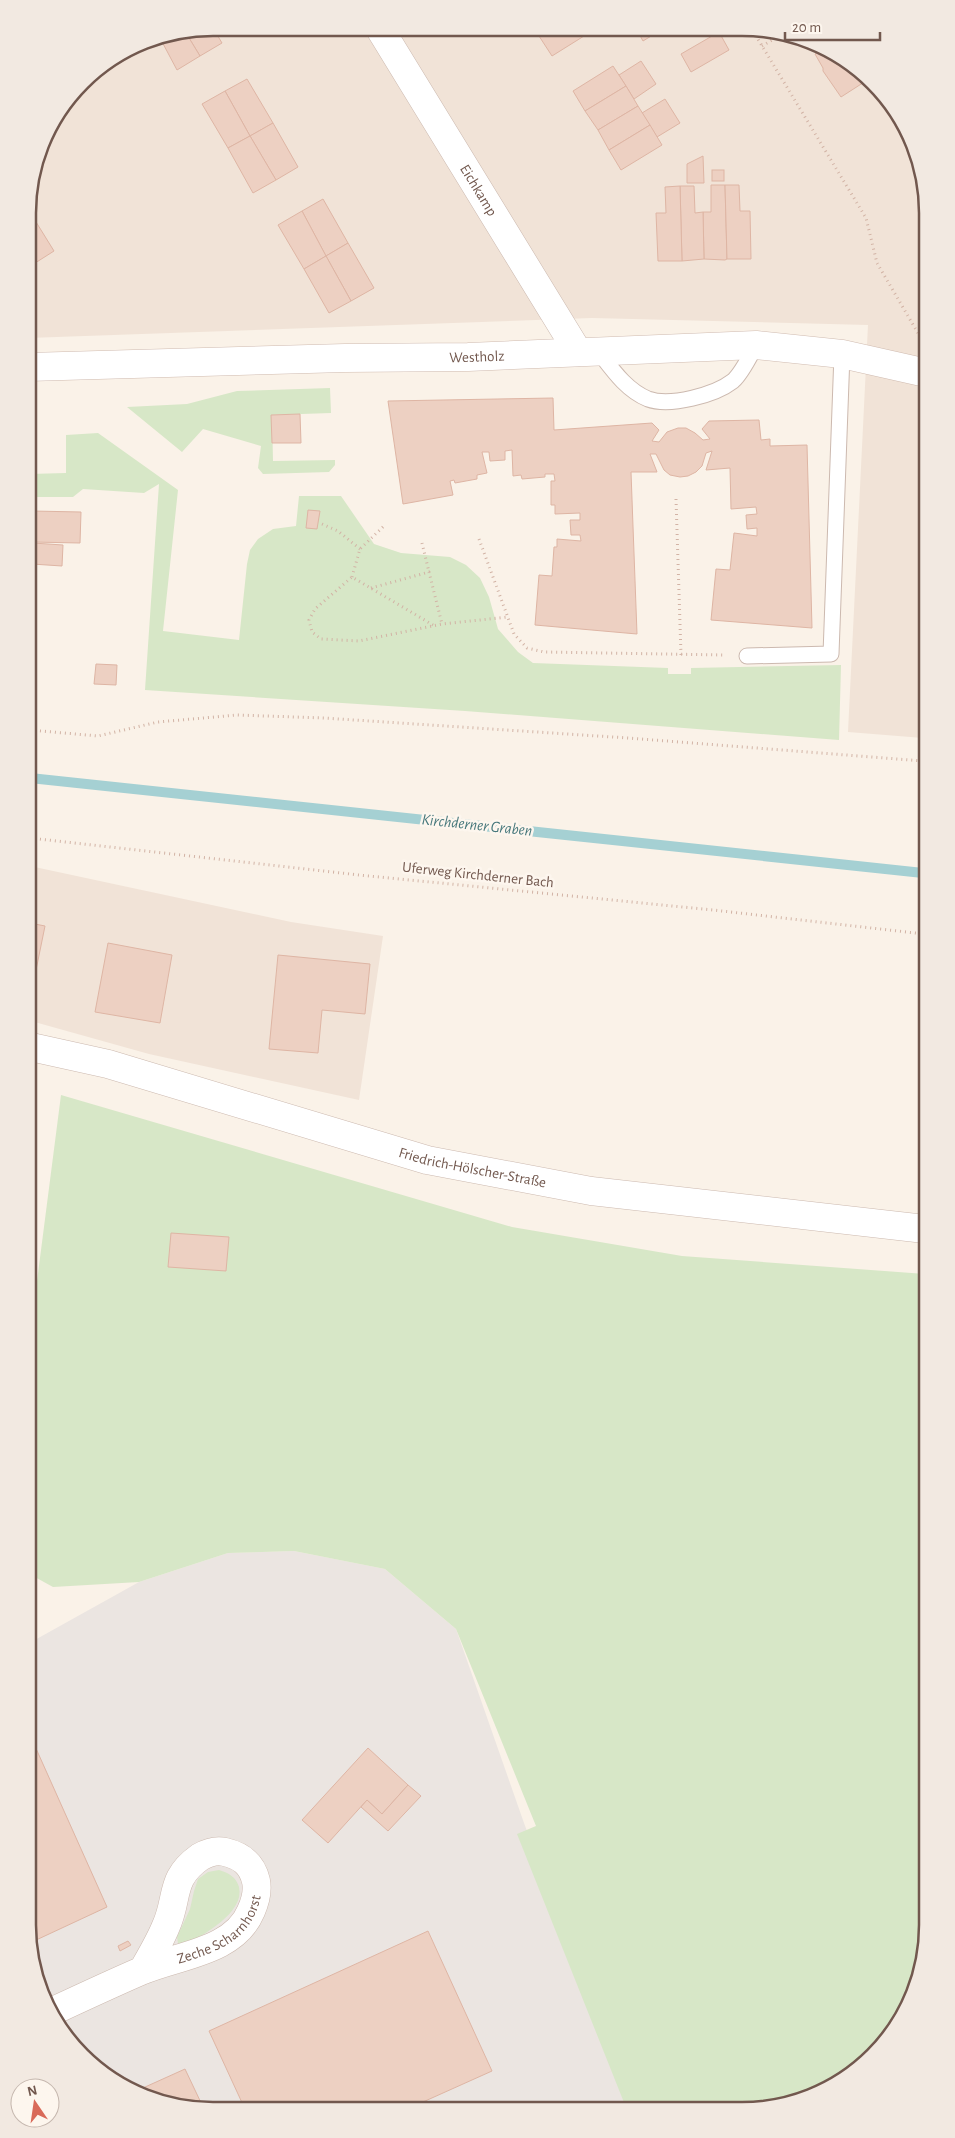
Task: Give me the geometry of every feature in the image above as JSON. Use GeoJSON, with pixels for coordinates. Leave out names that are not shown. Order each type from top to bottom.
{"type":"FeatureCollection","features":[{"type":"Feature","properties":{"kind":"street","name":"Eichkamp"},"geometry":{"type":"LineString","coordinates":[[386,37],[588,352]]}},
{"type":"Feature","properties":{"kind":"street","name":"Westholz"},"geometry":{"type":"LineString","coordinates":[[36,367],[345,358],[468,357],[756,345],[842,354],[919,371]]}},
{"type":"Feature","properties":{"kind":"street","name":"Friedrich-Hölscher-Straße"},"geometry":{"type":"LineString","coordinates":[[36,1048],[108,1064],[427,1160],[591,1191],[919,1228]]}},
{"type":"Feature","properties":{"kind":"street","name":"Zeche Scharnhorst"},"geometry":{"type":"LineString","coordinates":[[58,2009],[143,1970],[213,1947],[240,1928],[249,1916],[255,1903],[257,1886],[253,1870],[240,1857],[222,1851],[206,1853],[183,1872],[177,1885],[167,1925],[143,1970]]}},
{"type":"Feature","properties":{"kind":"lane"},"geometry":{"type":"LineString","coordinates":[[588,352],[623,382],[648,399],[682,401],[707,394],[734,380],[756,345]]}},
{"type":"Feature","properties":{"kind":"lane"},"geometry":{"type":"LineString","coordinates":[[747,656],[831,654],[842,354]]}},
{"type":"Feature","properties":{"kind":"path"},"geometry":{"type":"LineString","coordinates":[[757,37],[866,218],[877,263],[919,335]]}},
{"type":"Feature","properties":{"kind":"path"},"geometry":{"type":"LineString","coordinates":[[762,46],[773,39]]}},
{"type":"Feature","properties":{"kind":"path"},"geometry":{"type":"LineString","coordinates":[[676,499],[681,654]]}},
{"type":"Feature","properties":{"kind":"path"},"geometry":{"type":"LineString","coordinates":[[322,524],[338,531],[360,549]]}},
{"type":"Feature","properties":{"kind":"path"},"geometry":{"type":"LineString","coordinates":[[385,525],[360,549],[352,577],[315,608],[309,620],[312,632],[321,639],[359,641],[442,624],[508,617]]}},
{"type":"Feature","properties":{"kind":"path"},"geometry":{"type":"LineString","coordinates":[[479,539],[514,634],[527,648],[544,652],[747,656]]}},
{"type":"Feature","properties":{"kind":"path"},"geometry":{"type":"LineString","coordinates":[[422,543],[442,624]]}},
{"type":"Feature","properties":{"kind":"path"},"geometry":{"type":"LineString","coordinates":[[370,588],[429,572]]}},
{"type":"Feature","properties":{"kind":"path"},"geometry":{"type":"LineString","coordinates":[[352,577],[433,626]]}},
{"type":"Feature","properties":{"kind":"path"},"geometry":{"type":"LineString","coordinates":[[36,731],[98,736],[168,721],[237,716],[324,718],[919,761]]}},
{"type":"Feature","properties":{"kind":"path","name":"Uferweg Kirchderner Bach"},"geometry":{"type":"LineString","coordinates":[[36,839],[359,875],[713,910],[919,933]]}},
{"type":"Feature","properties":{"kind":"shaded area"},"geometry":{"type":"Polygon","coordinates":[[[742,36],[788,42],[820,54],[840,66],[859,80],[875,96],[889,115],[905,145],[913,167],[917,190],[919,213],[919,738],[848,732],[868,325],[592,318],[36,338],[36,213],[42,167],[60,124],[80,96],[96,80],[135,54],[167,42],[190,38],[742,36]]]}},
{"type":"Feature","properties":{"kind":"shaded area"},"geometry":{"type":"Polygon","coordinates":[[[36,867],[291,922],[383,936],[359,1100],[149,1054],[36,1022],[36,867]]]}},
{"type":"Feature","properties":{"kind":"shaded area"},"geometry":{"type":"Polygon","coordinates":[[[294,1551],[385,1569],[456,1629],[524,1823],[627,2102],[213,2102],[190,2100],[167,2096],[124,2078],[96,2058],[73,2033],[54,2003],[42,1971],[38,1948],[36,1925],[36,1639],[139,1582],[228,1553],[294,1551]]]}},
{"type":"Feature","properties":{"kind":"green space"},"geometry":{"type":"Polygon","coordinates":[[[330,388],[331,413],[272,415],[273,461],[335,460],[335,465],[329,472],[263,474],[258,468],[261,446],[203,429],[182,452],[127,407],[187,404],[237,391],[330,388]]]}},
{"type":"Feature","properties":{"kind":"green space"},"geometry":{"type":"Polygon","coordinates":[[[98,433],[178,490],[163,631],[239,640],[250,550],[258,539],[273,529],[296,526],[299,496],[341,496],[374,544],[401,553],[450,557],[466,565],[480,578],[489,597],[498,629],[518,652],[533,663],[668,668],[668,674],[691,674],[691,668],[841,665],[839,740],[465,711],[145,690],[159,484],[144,493],[83,489],[73,497],[36,497],[36,474],[66,473],[66,435],[98,433]]]}},
{"type":"Feature","properties":{"kind":"green space"},"geometry":{"type":"Polygon","coordinates":[[[61,1095],[512,1227],[682,1256],[919,1274],[919,1925],[913,1971],[905,1993],[895,2014],[875,2042],[859,2058],[840,2072],[820,2084],[788,2096],[742,2102],[624,2102],[517,1834],[536,1826],[456,1629],[385,1569],[294,1551],[228,1553],[139,1582],[53,1587],[36,1578],[36,1289],[61,1095]]]}},
{"type":"Feature","properties":{"kind":"green space"},"geometry":{"type":"Polygon","coordinates":[[[219,1870],[232,1876],[238,1884],[239,1896],[236,1905],[222,1921],[186,1946],[181,1947],[177,1937],[190,1909],[198,1879],[208,1872],[219,1870]]]}},
{"type":"Feature","properties":{"kind":"building"},"geometry":{"type":"Polygon","coordinates":[[[539,36],[584,36],[552,56],[539,36]]]}},
{"type":"Feature","properties":{"kind":"building"},"geometry":{"type":"Polygon","coordinates":[[[640,36],[651,36],[643,41],[640,36]]]}},
{"type":"Feature","properties":{"kind":"building"},"geometry":{"type":"Polygon","coordinates":[[[712,36],[721,36],[729,50],[691,72],[681,54],[712,36]]]}},
{"type":"Feature","properties":{"kind":"building"},"geometry":{"type":"Polygon","coordinates":[[[218,37],[222,43],[200,56],[189,38],[218,37]]]}},
{"type":"Feature","properties":{"kind":"building"},"geometry":{"type":"Polygon","coordinates":[[[189,38],[200,56],[177,70],[163,43],[189,38]]]}},
{"type":"Feature","properties":{"kind":"building"},"geometry":{"type":"Polygon","coordinates":[[[815,54],[820,54],[840,66],[862,83],[841,97],[823,71],[815,54]]]}},
{"type":"Feature","properties":{"kind":"building"},"geometry":{"type":"Polygon","coordinates":[[[641,61],[656,84],[634,99],[619,75],[641,61]]]}},
{"type":"Feature","properties":{"kind":"building"},"geometry":{"type":"Polygon","coordinates":[[[613,66],[626,86],[585,111],[573,91],[613,66]]]}},
{"type":"Feature","properties":{"kind":"building"},"geometry":{"type":"Polygon","coordinates":[[[247,79],[273,123],[250,136],[225,91],[247,79]]]}},
{"type":"Feature","properties":{"kind":"building"},"geometry":{"type":"Polygon","coordinates":[[[626,86],[638,106],[598,130],[585,111],[626,86]]]}},
{"type":"Feature","properties":{"kind":"building"},"geometry":{"type":"Polygon","coordinates":[[[225,91],[250,136],[228,148],[202,104],[225,91]]]}},
{"type":"Feature","properties":{"kind":"building"},"geometry":{"type":"Polygon","coordinates":[[[665,99],[680,123],[657,137],[642,113],[665,99]]]}},
{"type":"Feature","properties":{"kind":"building"},"geometry":{"type":"Polygon","coordinates":[[[638,106],[650,125],[609,150],[598,130],[638,106]]]}},
{"type":"Feature","properties":{"kind":"building"},"geometry":{"type":"Polygon","coordinates":[[[273,123],[298,167],[276,180],[250,136],[273,123]]]}},
{"type":"Feature","properties":{"kind":"building"},"geometry":{"type":"Polygon","coordinates":[[[650,125],[662,145],[621,170],[609,150],[650,125]]]}},
{"type":"Feature","properties":{"kind":"building"},"geometry":{"type":"Polygon","coordinates":[[[250,136],[276,180],[253,193],[228,148],[250,136]]]}},
{"type":"Feature","properties":{"kind":"building"},"geometry":{"type":"Polygon","coordinates":[[[703,156],[704,183],[687,183],[687,164],[703,156]]]}},
{"type":"Feature","properties":{"kind":"building"},"geometry":{"type":"Polygon","coordinates":[[[712,170],[724,170],[724,181],[712,181],[712,170]]]}},
{"type":"Feature","properties":{"kind":"building"},"geometry":{"type":"Polygon","coordinates":[[[711,185],[725,185],[727,259],[725,260],[704,259],[703,212],[711,212],[711,185]]]}},
{"type":"Feature","properties":{"kind":"building"},"geometry":{"type":"Polygon","coordinates":[[[725,185],[739,185],[740,211],[750,211],[751,259],[727,259],[725,185]]]}},
{"type":"Feature","properties":{"kind":"building"},"geometry":{"type":"Polygon","coordinates":[[[680,186],[694,186],[695,213],[703,212],[704,259],[682,261],[680,186]]]}},
{"type":"Feature","properties":{"kind":"building"},"geometry":{"type":"Polygon","coordinates":[[[680,186],[682,261],[658,261],[656,213],[666,213],[665,187],[680,186]]]}},
{"type":"Feature","properties":{"kind":"building"},"geometry":{"type":"Polygon","coordinates":[[[323,199],[348,243],[326,256],[302,211],[323,199]]]}},
{"type":"Feature","properties":{"kind":"building"},"geometry":{"type":"Polygon","coordinates":[[[302,211],[326,256],[304,269],[278,225],[302,211]]]}},
{"type":"Feature","properties":{"kind":"building"},"geometry":{"type":"Polygon","coordinates":[[[36,222],[54,251],[36,262],[36,222]]]}},
{"type":"Feature","properties":{"kind":"building"},"geometry":{"type":"Polygon","coordinates":[[[348,243],[374,288],[351,301],[326,256],[348,243]]]}},
{"type":"Feature","properties":{"kind":"building"},"geometry":{"type":"Polygon","coordinates":[[[326,256],[351,301],[329,313],[304,269],[326,256]]]}},
{"type":"Feature","properties":{"kind":"building"},"geometry":{"type":"Polygon","coordinates":[[[553,398],[554,430],[652,423],[659,430],[652,441],[659,442],[667,432],[678,428],[686,428],[703,440],[710,439],[702,429],[709,421],[759,420],[761,440],[770,439],[770,446],[807,445],[812,628],[711,620],[716,569],[730,570],[734,533],[757,536],[757,528],[747,529],[746,515],[757,514],[756,507],[731,509],[730,468],[706,470],[712,451],[706,453],[702,466],[688,476],[670,475],[664,470],[656,454],[650,454],[657,472],[631,472],[637,634],[535,625],[539,575],[552,576],[554,547],[557,547],[557,539],[581,541],[580,535],[571,535],[570,520],[580,520],[580,513],[555,514],[555,505],[551,505],[551,481],[555,481],[554,474],[545,474],[545,477],[522,479],[521,475],[513,476],[512,450],[505,451],[505,460],[490,461],[489,452],[482,452],[487,473],[477,475],[477,479],[455,483],[454,480],[450,481],[453,495],[403,504],[388,401],[553,398]]]}},
{"type":"Feature","properties":{"kind":"building"},"geometry":{"type":"Polygon","coordinates":[[[300,414],[301,443],[272,443],[271,415],[300,414]]]}},
{"type":"Feature","properties":{"kind":"building"},"geometry":{"type":"Polygon","coordinates":[[[308,510],[320,511],[317,529],[306,528],[308,510]]]}},
{"type":"Feature","properties":{"kind":"building"},"geometry":{"type":"Polygon","coordinates":[[[36,511],[81,512],[80,543],[36,542],[36,511]]]}},
{"type":"Feature","properties":{"kind":"building"},"geometry":{"type":"Polygon","coordinates":[[[36,543],[63,545],[62,566],[36,564],[36,543]]]}},
{"type":"Feature","properties":{"kind":"building"},"geometry":{"type":"Polygon","coordinates":[[[96,664],[117,665],[116,685],[94,684],[96,664]]]}},
{"type":"Feature","properties":{"kind":"building"},"geometry":{"type":"Polygon","coordinates":[[[36,924],[45,926],[36,970],[36,924]]]}},
{"type":"Feature","properties":{"kind":"building"},"geometry":{"type":"Polygon","coordinates":[[[108,943],[172,955],[160,1023],[95,1012],[108,943]]]}},
{"type":"Feature","properties":{"kind":"building"},"geometry":{"type":"Polygon","coordinates":[[[278,955],[370,964],[365,1014],[322,1010],[318,1053],[269,1049],[278,955]]]}},
{"type":"Feature","properties":{"kind":"building"},"geometry":{"type":"Polygon","coordinates":[[[171,1233],[229,1237],[226,1271],[168,1267],[171,1233]]]}},
{"type":"Feature","properties":{"kind":"building"},"geometry":{"type":"Polygon","coordinates":[[[36,1748],[107,1907],[37,1939],[36,1748]]]}},
{"type":"Feature","properties":{"kind":"building"},"geometry":{"type":"Polygon","coordinates":[[[368,1748],[408,1785],[382,1814],[367,1800],[328,1843],[302,1820],[368,1748]]]}},
{"type":"Feature","properties":{"kind":"building"},"geometry":{"type":"Polygon","coordinates":[[[408,1785],[421,1796],[388,1831],[361,1807],[367,1800],[382,1814],[408,1785]]]}},
{"type":"Feature","properties":{"kind":"building"},"geometry":{"type":"Polygon","coordinates":[[[428,1931],[492,2071],[423,2102],[242,2102],[209,2031],[428,1931]]]}},
{"type":"Feature","properties":{"kind":"building"},"geometry":{"type":"Polygon","coordinates":[[[128,1941],[131,1945],[120,1951],[118,1946],[128,1941]]]}},
{"type":"Feature","properties":{"kind":"building"},"geometry":{"type":"Polygon","coordinates":[[[185,2069],[200,2101],[167,2096],[144,2088],[185,2069]]]}},
{"type":"Feature","properties":{"kind":"waterway","name":"Kirchderner Graben"},"geometry":{"type":"LineString","coordinates":[[36,779],[919,873]]}}]}
